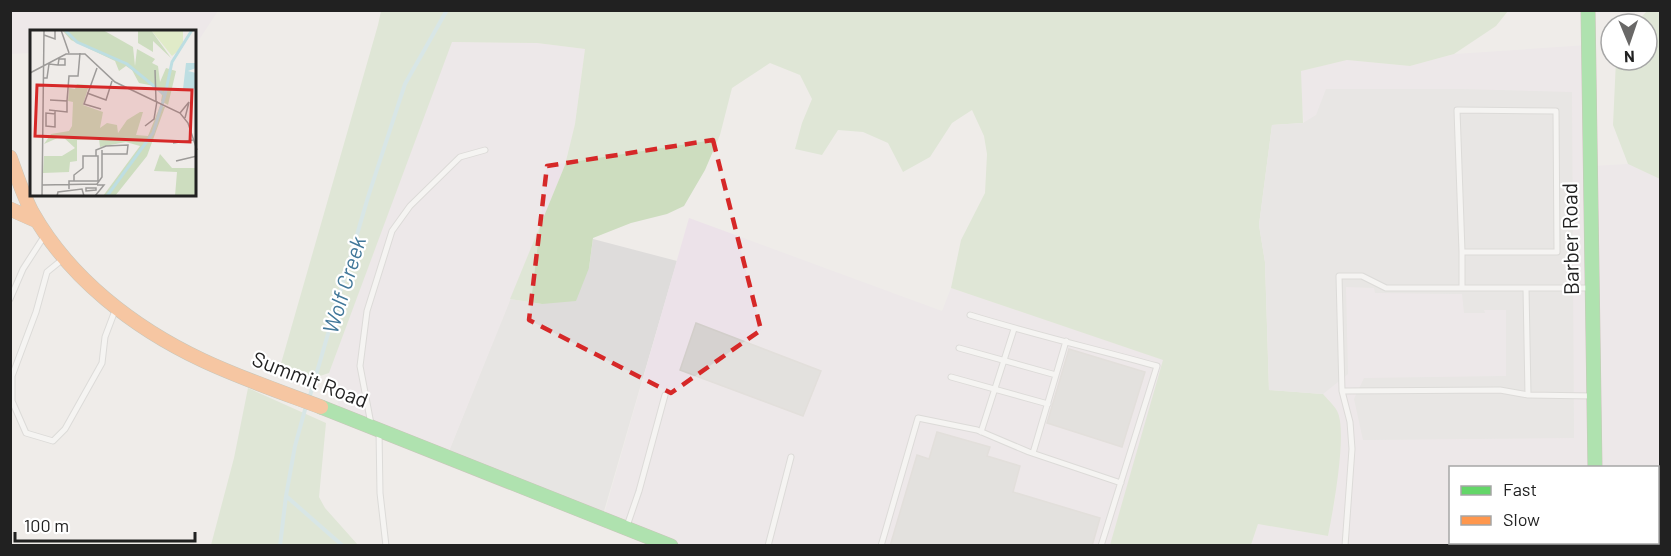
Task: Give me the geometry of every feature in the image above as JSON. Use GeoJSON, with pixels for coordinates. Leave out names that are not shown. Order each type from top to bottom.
{"type":"FeatureCollection","features":[{"type":"Feature","properties":{"kind":"street","name":"Barber Road"},"geometry":{"type":"LineString","coordinates":[[1588,10],[1595,466]]}},
{"type":"Feature","properties":{"kind":"street","name":"Summit Road"},"geometry":{"type":"LineString","coordinates":[[10,157],[24,197],[37,221],[64,258],[117,307],[178,349],[671,546]]}},
{"type":"Feature","properties":{"kind":"street"},"geometry":{"type":"LineString","coordinates":[[10,209],[37,221]]}},
{"type":"Feature","properties":{"kind":"lane"},"geometry":{"type":"LineString","coordinates":[[1462,252],[1557,252],[1556,111],[1457,111],[1462,287]]}},
{"type":"Feature","properties":{"kind":"lane"},"geometry":{"type":"LineString","coordinates":[[386,546],[375,428],[360,366],[367,311],[392,231],[410,206],[460,157],[485,150]]}},
{"type":"Feature","properties":{"kind":"lane"},"geometry":{"type":"LineString","coordinates":[[10,299],[23,269],[46,233]]}},
{"type":"Feature","properties":{"kind":"lane"},"geometry":{"type":"LineString","coordinates":[[64,258],[47,272],[36,312],[12,376],[12,401],[26,433],[52,441],[65,429],[102,363],[105,337],[117,307]]}},
{"type":"Feature","properties":{"kind":"lane"},"geometry":{"type":"LineString","coordinates":[[1345,546],[1352,449],[1350,422],[1342,391],[1339,276],[1362,276],[1386,288],[1593,288]]}},
{"type":"Feature","properties":{"kind":"lane"},"geometry":{"type":"LineString","coordinates":[[1526,288],[1528,395]]}},
{"type":"Feature","properties":{"kind":"lane"},"geometry":{"type":"LineString","coordinates":[[970,315],[1014,329],[1157,366],[1101,546]]}},
{"type":"Feature","properties":{"kind":"lane"},"geometry":{"type":"LineString","coordinates":[[981,432],[1014,329]]}},
{"type":"Feature","properties":{"kind":"lane"},"geometry":{"type":"LineString","coordinates":[[1033,453],[1066,341]]}},
{"type":"Feature","properties":{"kind":"lane"},"geometry":{"type":"LineString","coordinates":[[959,348],[1056,375]]}},
{"type":"Feature","properties":{"kind":"lane"},"geometry":{"type":"LineString","coordinates":[[951,377],[1048,404]]}},
{"type":"Feature","properties":{"kind":"lane"},"geometry":{"type":"LineString","coordinates":[[1342,391],[1500,390],[1528,395],[1595,396]]}},
{"type":"Feature","properties":{"kind":"lane"},"geometry":{"type":"LineString","coordinates":[[627,528],[665,395]]}},
{"type":"Feature","properties":{"kind":"lane"},"geometry":{"type":"LineString","coordinates":[[881,546],[918,418],[981,432],[1033,453],[1121,483]]}},
{"type":"Feature","properties":{"kind":"lane"},"geometry":{"type":"LineString","coordinates":[[768,546],[791,457]]}},
{"type":"Feature","properties":{"kind":"highlighted area"},"geometry":{"type":"Polygon","coordinates":[[[713,140],[761,330],[671,393],[529,320],[547,166],[713,140]]]}},
{"type":"Feature","properties":{"kind":"shaded area"},"geometry":{"type":"Polygon","coordinates":[[[11,10],[218,11],[196,44],[196,30],[30,30],[30,53],[11,54],[11,10]]]}},
{"type":"Feature","properties":{"kind":"shaded area"},"geometry":{"type":"Polygon","coordinates":[[[451,42],[537,43],[585,49],[575,124],[565,165],[447,456],[341,414],[329,373],[451,42]]]}},
{"type":"Feature","properties":{"kind":"shaded area"},"geometry":{"type":"Polygon","coordinates":[[[1588,45],[1591,166],[1628,164],[1660,179],[1660,545],[1251,546],[1258,524],[1328,536],[1335,499],[1340,436],[1323,394],[1300,71],[1347,60],[1410,66],[1454,54],[1588,45]]]}},
{"type":"Feature","properties":{"kind":"shaded area"},"geometry":{"type":"Polygon","coordinates":[[[1326,89],[1572,92],[1574,438],[1363,440],[1354,399],[1364,378],[1506,376],[1506,310],[1464,313],[1462,294],[1375,293],[1374,288],[1346,287],[1348,374],[1323,394],[1269,390],[1265,262],[1259,225],[1272,125],[1303,123],[1316,115],[1326,89]]]}},
{"type":"Feature","properties":{"kind":"shaded area"},"geometry":{"type":"Polygon","coordinates":[[[689,218],[942,311],[951,288],[1164,360],[1110,545],[671,545],[603,518],[689,218]]]}},
{"type":"Feature","properties":{"kind":"shaded area"},"geometry":{"type":"Polygon","coordinates":[[[593,239],[677,261],[602,518],[447,456],[510,299],[542,304],[589,268],[593,239]]]}},
{"type":"Feature","properties":{"kind":"green space"},"geometry":{"type":"Polygon","coordinates":[[[381,11],[1508,11],[1496,26],[1454,54],[1410,66],[1347,60],[1301,71],[1303,123],[1272,125],[1259,225],[1265,262],[1269,390],[1323,394],[1338,413],[1341,438],[1340,455],[1328,536],[1258,524],[1251,545],[1110,545],[1163,360],[951,288],[961,240],[985,193],[987,154],[984,136],[972,110],[952,123],[930,157],[903,172],[888,143],[863,132],[838,130],[822,155],[795,149],[812,99],[800,75],[770,63],[732,88],[720,135],[705,170],[684,206],[667,214],[631,223],[593,238],[589,268],[576,301],[542,304],[510,299],[565,165],[575,124],[585,49],[537,43],[452,42],[329,373],[305,381],[280,367],[381,11]]]}},
{"type":"Feature","properties":{"kind":"green space"},"geometry":{"type":"Polygon","coordinates":[[[1660,11],[1660,179],[1628,164],[1613,125],[1615,72],[1659,72],[1659,12],[1646,12],[1660,11]]]}},
{"type":"Feature","properties":{"kind":"green space"},"geometry":{"type":"Polygon","coordinates":[[[248,388],[326,423],[319,497],[325,508],[358,545],[211,545],[234,458],[248,388]]]}},
{"type":"Feature","properties":{"kind":"building"},"geometry":{"type":"Polygon","coordinates":[[[696,323],[821,371],[803,416],[680,370],[696,323]]]}},
{"type":"Feature","properties":{"kind":"building"},"geometry":{"type":"Polygon","coordinates":[[[1069,349],[1145,372],[1122,447],[1047,423],[1069,349]]]}},
{"type":"Feature","properties":{"kind":"building"},"geometry":{"type":"Polygon","coordinates":[[[937,432],[990,447],[987,456],[1020,466],[1013,492],[1100,518],[1092,546],[890,546],[917,455],[929,459],[937,432]]]}},
{"type":"Feature","properties":{"kind":"waterway","name":"Wolf Creek"},"geometry":{"type":"LineString","coordinates":[[309,399],[368,197],[405,84],[447,10]]}},
{"type":"Feature","properties":{"kind":"waterway","name":"Wolf Creek"},"geometry":{"type":"LineString","coordinates":[[306,406],[295,446],[286,496],[343,546]]}},
{"type":"Feature","properties":{"kind":"waterway"},"geometry":{"type":"LineString","coordinates":[[280,546],[286,496]]}},
{"type":"Feature","properties":{"kind":"traffic: fast"},"geometry":{"type":"LineString","coordinates":[[1588,10],[1595,466]]}},
{"type":"Feature","properties":{"kind":"traffic: fast"},"geometry":{"type":"LineString","coordinates":[[321,407],[671,546]]}},
{"type":"Feature","properties":{"kind":"traffic: slow"},"geometry":{"type":"LineString","coordinates":[[10,157],[29,206],[47,236],[84,279],[105,299],[152,333],[202,360],[321,407]]}},
{"type":"Feature","properties":{"kind":"traffic: slow"},"geometry":{"type":"LineString","coordinates":[[10,209],[37,221]]}}]}
